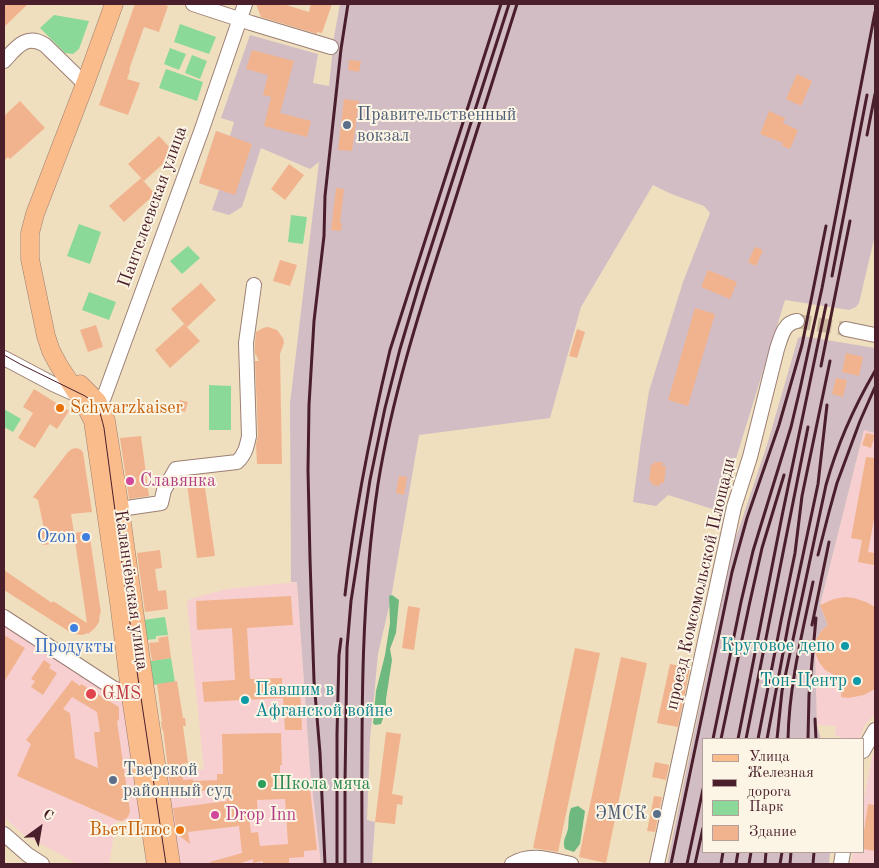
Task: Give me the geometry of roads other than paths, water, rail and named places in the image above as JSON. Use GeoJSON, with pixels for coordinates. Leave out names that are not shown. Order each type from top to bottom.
{"type":"FeatureCollection","features":[{"type":"Feature","properties":{"kind":"main road"},"geometry":{"type":"LineString","coordinates":[[58,364],[46,336],[30,259],[30,233],[46,184],[114,4]]}},
{"type":"Feature","properties":{"kind":"main road","name":"Каланчёвская улица"},"geometry":{"type":"LineString","coordinates":[[58,364],[97,402],[106,420],[120,509],[156,864]]}},
{"type":"Feature","properties":{"kind":"main road","name":"Каланчёвская улица"},"geometry":{"type":"LineString","coordinates":[[58,364],[93,421],[119,602],[171,864]]}},
{"type":"Feature","properties":{"kind":"street"},"geometry":{"type":"LineString","coordinates":[[193,4],[330,47]]}},
{"type":"Feature","properties":{"kind":"street","name":"Пантелеевская улица"},"geometry":{"type":"LineString","coordinates":[[97,402],[104,397],[245,4]]}},
{"type":"Feature","properties":{"kind":"street"},"geometry":{"type":"LineString","coordinates":[[4,60],[20,45],[26,41],[34,40],[45,45],[85,84]]}},
{"type":"Feature","properties":{"kind":"street"},"geometry":{"type":"LineString","coordinates":[[120,509],[161,503],[164,490],[176,469],[237,462],[242,457],[249,436],[246,343],[254,285]]}},
{"type":"Feature","properties":{"kind":"street","name":"проезд Комсомольской Площади"},"geometry":{"type":"LineString","coordinates":[[657,864],[734,507],[750,457],[782,334],[786,326],[791,322],[797,321]]}},
{"type":"Feature","properties":{"kind":"street"},"geometry":{"type":"LineString","coordinates":[[846,329],[875,335]]}},
{"type":"Feature","properties":{"kind":"street"},"geometry":{"type":"LineString","coordinates":[[4,358],[79,396],[97,402]]}},
{"type":"Feature","properties":{"kind":"street"},"geometry":{"type":"LineString","coordinates":[[4,617],[113,688],[121,691],[137,690]]}},
{"type":"Feature","properties":{"kind":"street"},"geometry":{"type":"LineString","coordinates":[[864,749],[875,730]]}},
{"type":"Feature","properties":{"kind":"street"},"geometry":{"type":"LineString","coordinates":[[4,834],[28,855],[42,864]]}},
{"type":"Feature","properties":{"kind":"street"},"geometry":{"type":"LineString","coordinates":[[512,864],[520,859],[539,858],[571,864]]}},
{"type":"Feature","properties":{"kind":"tunnel"},"geometry":{"type":"LineString","coordinates":[[797,321],[846,329]]}},
{"type":"Feature","properties":{"kind":"tram line"},"geometry":{"type":"LineString","coordinates":[[4,355],[90,399],[98,409],[101,418],[104,428],[132,638],[166,864]]}},
{"type":"Feature","properties":{"kind":"railway"},"geometry":{"type":"LineString","coordinates":[[325,864],[320,753],[314,681],[308,470],[309,405],[314,321],[324,236],[325,196],[341,49],[348,4]]}},
{"type":"Feature","properties":{"kind":"railway"},"geometry":{"type":"LineString","coordinates":[[345,595],[364,471],[390,350],[501,4]]}},
{"type":"Feature","properties":{"kind":"railway"},"geometry":{"type":"LineString","coordinates":[[345,864],[347,648],[351,601],[370,480],[400,349],[509,4]]}},
{"type":"Feature","properties":{"kind":"railway"},"geometry":{"type":"LineString","coordinates":[[362,864],[362,721],[365,626],[367,579],[378,484],[398,388],[517,4]]}},
{"type":"Feature","properties":{"kind":"railway"},"geometry":{"type":"LineString","coordinates":[[713,738],[753,551],[791,427],[800,389],[822,288],[875,12]]}},
{"type":"Feature","properties":{"kind":"railway"},"geometry":{"type":"LineString","coordinates":[[867,135],[875,94]]}},
{"type":"Feature","properties":{"kind":"railway"},"geometry":{"type":"LineString","coordinates":[[832,276],[867,95]]}},
{"type":"Feature","properties":{"kind":"railway"},"geometry":{"type":"LineString","coordinates":[[821,366],[850,221]]}},
{"type":"Feature","properties":{"kind":"railway"},"geometry":{"type":"LineString","coordinates":[[671,864],[732,572],[747,518],[779,425],[802,345],[826,226]]}},
{"type":"Feature","properties":{"kind":"railway"},"geometry":{"type":"LineString","coordinates":[[738,738],[826,305]]}},
{"type":"Feature","properties":{"kind":"railway"},"geometry":{"type":"LineString","coordinates":[[758,738],[795,553],[802,496],[830,361]]}},
{"type":"Feature","properties":{"kind":"railway"},"geometry":{"type":"LineString","coordinates":[[777,738],[782,691],[826,485],[835,455],[847,427],[875,371]]}},
{"type":"Feature","properties":{"kind":"railway"},"geometry":{"type":"LineString","coordinates":[[818,555],[837,483],[875,387]]}},
{"type":"Feature","properties":{"kind":"railway"},"geometry":{"type":"LineString","coordinates":[[767,738],[789,621],[818,484],[827,405]]}},
{"type":"Feature","properties":{"kind":"railway"},"geometry":{"type":"LineString","coordinates":[[746,738],[808,427]]}},
{"type":"Feature","properties":{"kind":"railway"},"geometry":{"type":"LineString","coordinates":[[721,738],[762,548],[784,475]]}},
{"type":"Feature","properties":{"kind":"railway"},"geometry":{"type":"LineString","coordinates":[[812,625],[829,542]]}},
{"type":"Feature","properties":{"kind":"railway"},"geometry":{"type":"LineString","coordinates":[[788,738],[793,680],[813,582]]}},
{"type":"Feature","properties":{"kind":"railway"},"geometry":{"type":"LineString","coordinates":[[808,738],[809,695],[816,618]]}},
{"type":"Feature","properties":{"kind":"railway"},"geometry":{"type":"LineString","coordinates":[[337,864],[337,734],[341,639]]}},
{"type":"Feature","properties":{"kind":"railway"},"geometry":{"type":"LineString","coordinates":[[815,719],[816,738]]}},
{"type":"Feature","properties":{"kind":"railway"},"geometry":{"type":"LineString","coordinates":[[687,864],[702,794]]}},
{"type":"Feature","properties":{"kind":"railway"},"geometry":{"type":"LineString","coordinates":[[695,864],[702,832]]}},
{"type":"Feature","properties":{"kind":"railway"},"geometry":{"type":"LineString","coordinates":[[721,864],[723,853]]}},
{"type":"Feature","properties":{"kind":"railway"},"geometry":{"type":"LineString","coordinates":[[736,864],[738,853]]}},
{"type":"Feature","properties":{"kind":"railway"},"geometry":{"type":"LineString","coordinates":[[749,864],[751,853]]}},
{"type":"Feature","properties":{"kind":"railway"},"geometry":{"type":"LineString","coordinates":[[765,864],[766,853]]}},
{"type":"Feature","properties":{"kind":"railway"},"geometry":{"type":"LineString","coordinates":[[780,864],[782,853]]}},
{"type":"Feature","properties":{"kind":"railway"},"geometry":{"type":"LineString","coordinates":[[790,864],[791,853]]}},
{"type":"Feature","properties":{"kind":"railway"},"geometry":{"type":"LineString","coordinates":[[813,864],[814,853]]}},
{"type":"Feature","properties":{"kind":"place","name":"Правительственный вокзал"},"geometry":{"type":"Point","coordinates":[347,125]}},
{"type":"Feature","properties":{"kind":"place","name":"Schwarzkaiser"},"geometry":{"type":"Point","coordinates":[60,408]}},
{"type":"Feature","properties":{"kind":"place","name":"Славянка"},"geometry":{"type":"Point","coordinates":[130,481]}},
{"type":"Feature","properties":{"kind":"place","name":"Ozon"},"geometry":{"type":"Point","coordinates":[86,537]}},
{"type":"Feature","properties":{"kind":"place","name":"Продукты"},"geometry":{"type":"Point","coordinates":[74,628]}},
{"type":"Feature","properties":{"kind":"place","name":"Круговое депо"},"geometry":{"type":"Point","coordinates":[845,646]}},
{"type":"Feature","properties":{"kind":"place","name":"Тон-Центр"},"geometry":{"type":"Point","coordinates":[857,681]}},
{"type":"Feature","properties":{"kind":"place","name":"GMS"},"geometry":{"type":"Point","coordinates":[91,694]}},
{"type":"Feature","properties":{"kind":"place","name":"Павшим в Афганской войне"},"geometry":{"type":"Point","coordinates":[245,700]}},
{"type":"Feature","properties":{"kind":"place","name":"Тверской районный суд"},"geometry":{"type":"Point","coordinates":[113,780]}},
{"type":"Feature","properties":{"kind":"place","name":"Школа мяча"},"geometry":{"type":"Point","coordinates":[262,784]}},
{"type":"Feature","properties":{"kind":"place","name":"ЭМСК"},"geometry":{"type":"Point","coordinates":[657,814]}},
{"type":"Feature","properties":{"kind":"place","name":"Drop Inn"},"geometry":{"type":"Point","coordinates":[215,815]}},
{"type":"Feature","properties":{"kind":"place","name":"ВьетПлюс"},"geometry":{"type":"Point","coordinates":[180,830]}}]}
